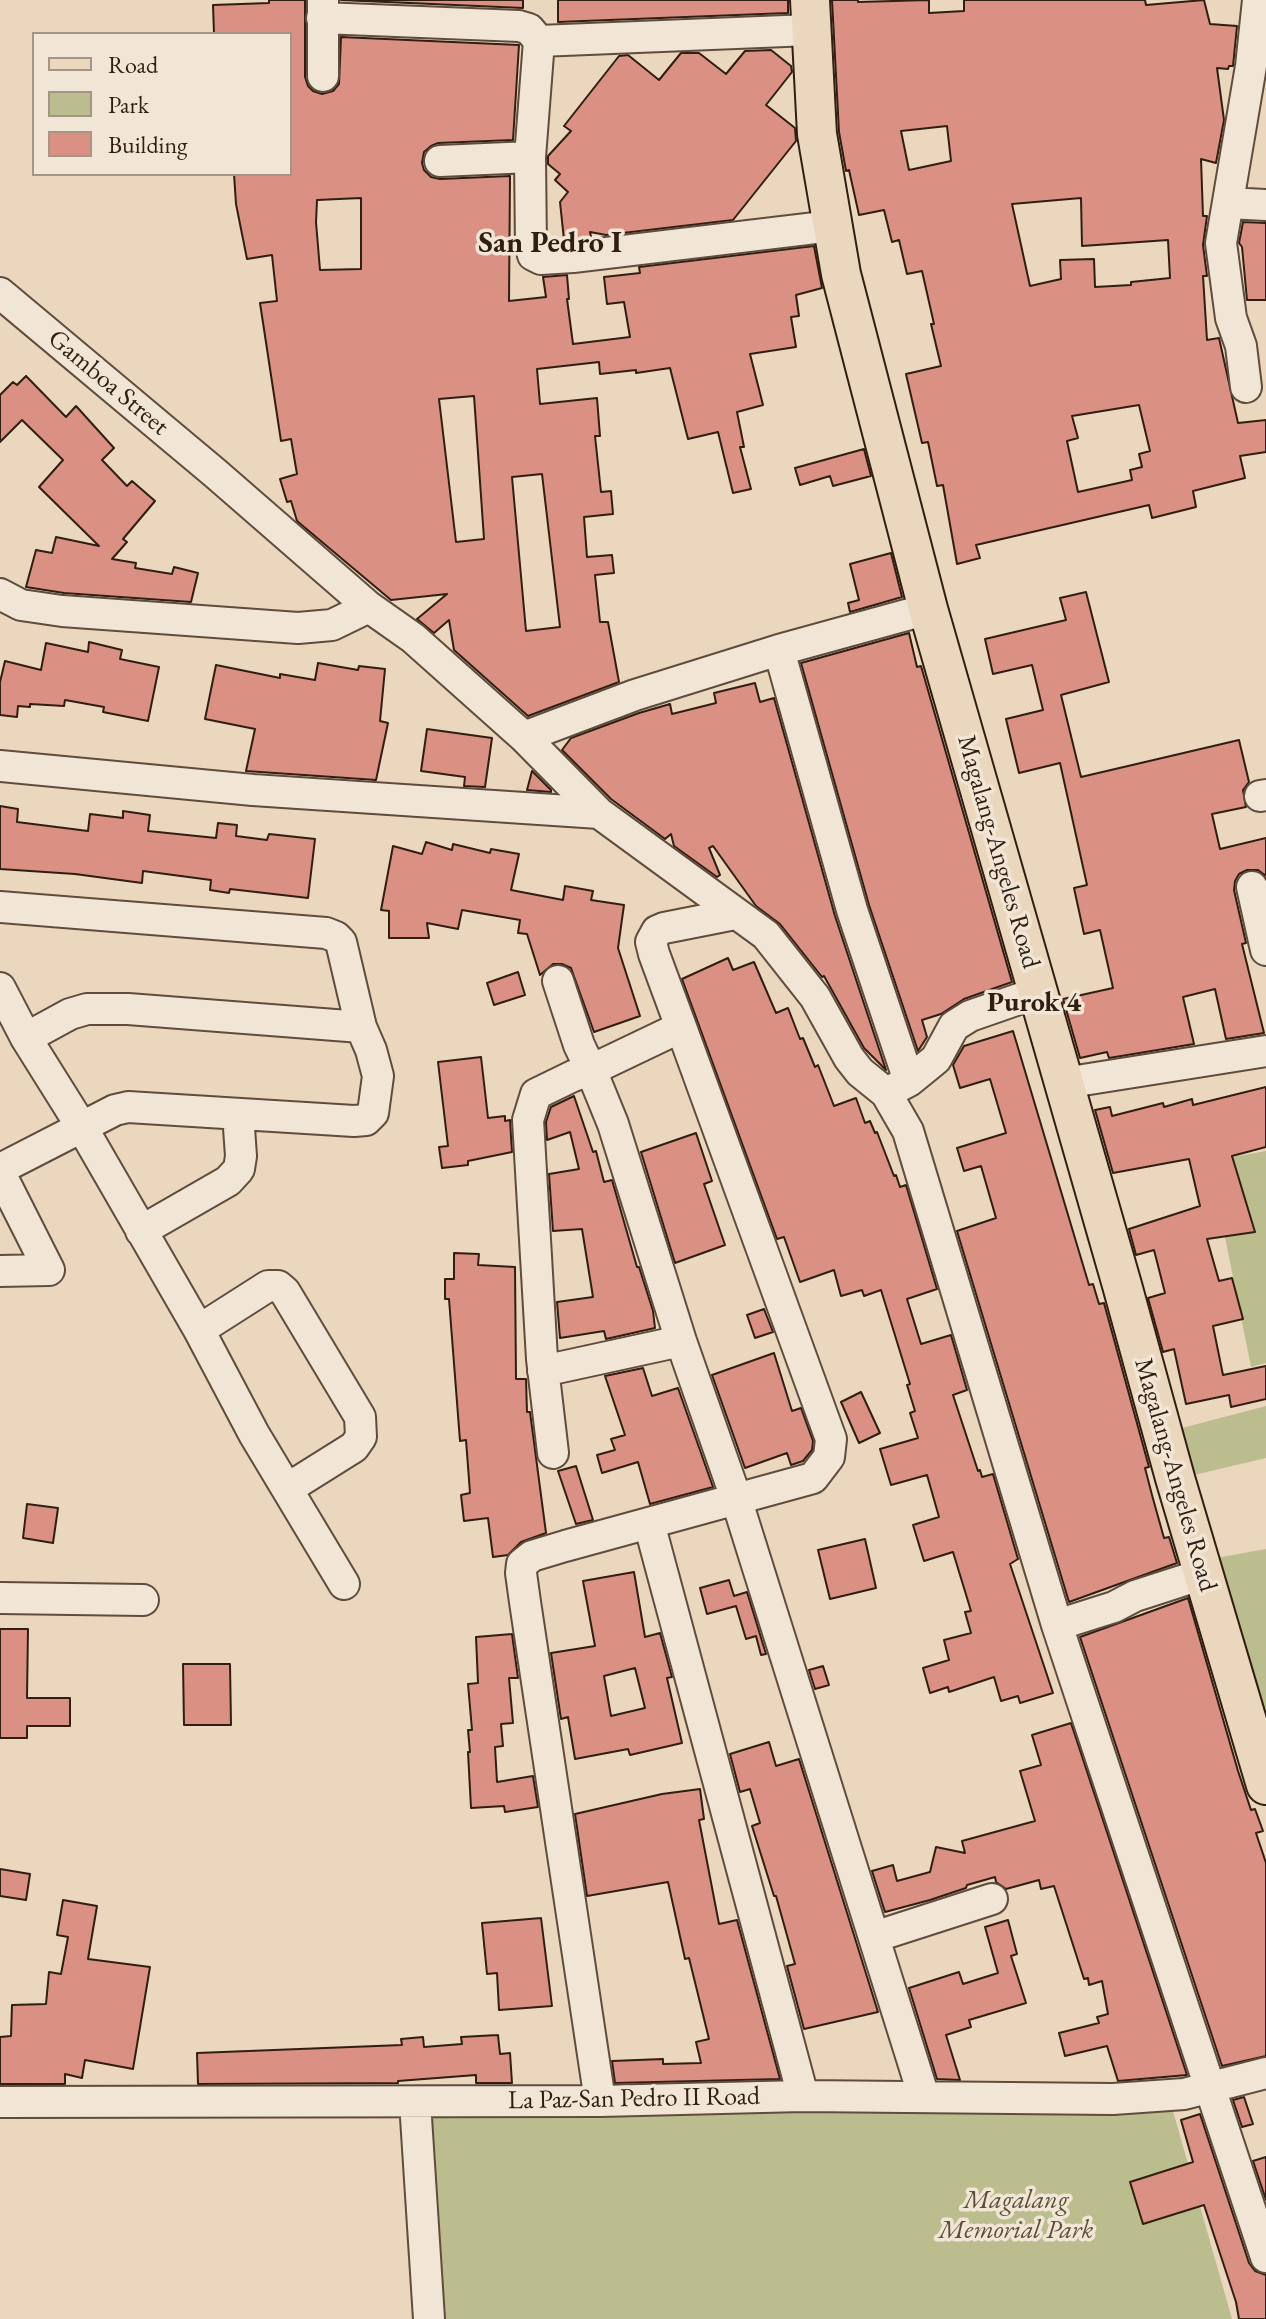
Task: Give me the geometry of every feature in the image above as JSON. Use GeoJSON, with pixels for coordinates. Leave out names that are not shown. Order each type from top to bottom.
{"type":"FeatureCollection","features":[{"type":"Feature","properties":{"kind":"main road","name":"Magalang-Angeles Road"},"geometry":{"type":"LineString","coordinates":[[810,15],[817,134],[845,289],[928,609],[1266,1785]]}},
{"type":"Feature","properties":{"kind":"street"},"geometry":{"type":"LineString","coordinates":[[1246,387],[1241,346],[1231,318],[1221,243],[1251,66],[1258,0]]}},
{"type":"Feature","properties":{"kind":"street"},"geometry":{"type":"LineString","coordinates":[[323,76],[322,9],[529,29],[539,41],[530,157],[531,247],[533,255],[541,259],[832,226]]}},
{"type":"Feature","properties":{"kind":"street"},"geometry":{"type":"LineString","coordinates":[[539,41],[810,15]]}},
{"type":"Feature","properties":{"kind":"street"},"geometry":{"type":"LineString","coordinates":[[440,161],[530,157]]}},
{"type":"Feature","properties":{"kind":"street"},"geometry":{"type":"LineString","coordinates":[[1228,203],[1266,205]]}},
{"type":"Feature","properties":{"kind":"street","name":"Gamboa Street"},"geometry":{"type":"LineString","coordinates":[[0,293],[369,607],[413,638],[524,737],[599,813],[766,935],[815,997],[860,1072],[897,1087]]}},
{"type":"Feature","properties":{"kind":"street"},"geometry":{"type":"LineString","coordinates":[[0,594],[21,605],[62,611],[298,628],[332,625],[369,607]]}},
{"type":"Feature","properties":{"kind":"street"},"geometry":{"type":"LineString","coordinates":[[524,737],[635,695],[779,650],[928,609]]}},
{"type":"Feature","properties":{"kind":"street"},"geometry":{"type":"LineString","coordinates":[[779,650],[852,910],[908,1131],[1057,1625],[1266,2257]]}},
{"type":"Feature","properties":{"kind":"street"},"geometry":{"type":"LineString","coordinates":[[0,766],[253,790],[599,813]]}},
{"type":"Feature","properties":{"kind":"street"},"geometry":{"type":"LineString","coordinates":[[1252,887],[1266,950]]}},
{"type":"Feature","properties":{"kind":"street"},"geometry":{"type":"LineString","coordinates":[[0,907],[326,933],[341,942],[361,1027],[378,1076],[373,1113],[366,1120],[128,1107],[115,1110],[0,1171],[49,1270],[0,1271]]}},
{"type":"Feature","properties":{"kind":"street"},"geometry":{"type":"LineString","coordinates":[[600,2101],[522,1564],[532,1556],[813,1478],[829,1457],[831,1439],[651,942],[653,936],[664,928],[735,914]]}},
{"type":"Feature","properties":{"kind":"street"},"geometry":{"type":"LineString","coordinates":[[558,981],[579,1045],[613,1124],[681,1341],[736,1498],[924,2097]]}},
{"type":"Feature","properties":{"kind":"street"},"geometry":{"type":"LineString","coordinates":[[0,988],[26,1038],[83,1129],[199,1330],[231,1395],[344,1584]]}},
{"type":"Feature","properties":{"kind":"street"},"geometry":{"type":"LineString","coordinates":[[897,1087],[936,1059],[954,1026],[970,1016],[1039,992]]}},
{"type":"Feature","properties":{"kind":"street"},"geometry":{"type":"LineString","coordinates":[[26,1038],[70,1014],[87,1009],[128,1009],[361,1027]]}},
{"type":"Feature","properties":{"kind":"street"},"geometry":{"type":"LineString","coordinates":[[553,1453],[543,1371],[528,1120],[536,1094],[681,1027]]}},
{"type":"Feature","properties":{"kind":"street"},"geometry":{"type":"LineString","coordinates":[[1064,1083],[1266,1051]]}},
{"type":"Feature","properties":{"kind":"street"},"geometry":{"type":"LineString","coordinates":[[141,1231],[228,1181],[239,1169],[238,1114]]}},
{"type":"Feature","properties":{"kind":"street"},"geometry":{"type":"LineString","coordinates":[[199,1330],[268,1286],[278,1286],[285,1292],[360,1417],[361,1437],[354,1447],[287,1489]]}},
{"type":"Feature","properties":{"kind":"street"},"geometry":{"type":"LineString","coordinates":[[543,1371],[681,1341]]}},
{"type":"Feature","properties":{"kind":"street"},"geometry":{"type":"LineString","coordinates":[[649,1523],[803,2096]]}},
{"type":"Feature","properties":{"kind":"street"},"geometry":{"type":"LineString","coordinates":[[1057,1625],[1203,1574]]}},
{"type":"Feature","properties":{"kind":"street"},"geometry":{"type":"LineString","coordinates":[[0,1598],[143,1600]]}},
{"type":"Feature","properties":{"kind":"street"},"geometry":{"type":"LineString","coordinates":[[874,1937],[992,1899]]}},
{"type":"Feature","properties":{"kind":"street","name":"La Paz-San Pedro II Road"},"geometry":{"type":"LineString","coordinates":[[0,2102],[600,2101],[803,2096],[1126,2099],[1212,2088],[1266,2073]]}},
{"type":"Feature","properties":{"kind":"street"},"geometry":{"type":"LineString","coordinates":[[415,2102],[429,2319]]}},
{"type":"Feature","properties":{"kind":"green space"},"geometry":{"type":"Polygon","coordinates":[[[1266,1151],[1266,1363],[1251,1367],[1211,1167],[1227,1158],[1266,1151]]]}},
{"type":"Feature","properties":{"kind":"green space"},"geometry":{"type":"Polygon","coordinates":[[[1266,1406],[1266,1458],[1194,1475],[1182,1428],[1266,1406]]]}},
{"type":"Feature","properties":{"kind":"green space"},"geometry":{"type":"Polygon","coordinates":[[[1266,1549],[1266,1722],[1216,1558],[1266,1549]]]}},
{"type":"Feature","properties":{"kind":"green space","name":"Magalang Memorial Park"},"geometry":{"type":"Polygon","coordinates":[[[1173,2111],[1232,2319],[441,2319],[426,2115],[1173,2111]]]}},
{"type":"Feature","properties":{"kind":"building"},"geometry":{"type":"Polygon","coordinates":[[[305,0],[305,77],[313,91],[322,94],[333,91],[339,84],[341,37],[519,45],[513,140],[438,143],[424,152],[422,163],[431,177],[440,179],[510,176],[509,301],[546,297],[543,277],[567,275],[573,344],[630,337],[624,302],[607,304],[604,277],[640,273],[639,267],[814,246],[822,288],[796,295],[799,316],[791,317],[796,347],[750,354],[763,405],[737,412],[744,447],[740,447],[751,489],[733,493],[718,432],[688,439],[670,368],[600,374],[599,362],[537,369],[540,404],[597,398],[600,436],[595,436],[601,492],[611,491],[613,514],[584,517],[587,557],[612,555],[614,573],[595,575],[600,622],[608,622],[619,682],[528,716],[454,650],[449,620],[434,633],[417,619],[447,594],[391,600],[297,521],[280,479],[297,474],[291,439],[281,441],[260,303],[277,301],[272,255],[247,259],[236,204],[234,176],[292,176],[292,32],[214,32],[213,5],[305,0]],[[361,198],[317,200],[320,270],[361,269],[361,198]],[[474,396],[439,399],[456,542],[484,539],[474,396]],[[542,474],[512,477],[526,631],[560,627],[542,474]]]}},
{"type":"Feature","properties":{"kind":"building"},"geometry":{"type":"Polygon","coordinates":[[[341,0],[523,0],[523,8],[341,0]]]}},
{"type":"Feature","properties":{"kind":"building"},"geometry":{"type":"Polygon","coordinates":[[[558,0],[788,0],[788,13],[558,22],[558,0]]]}},
{"type":"Feature","properties":{"kind":"building"},"geometry":{"type":"Polygon","coordinates":[[[832,0],[929,0],[929,13],[964,11],[964,0],[1145,0],[1146,5],[1204,0],[1210,24],[1237,26],[1233,66],[1217,68],[1224,120],[1216,163],[1201,159],[1203,216],[1207,216],[1203,245],[1207,276],[1203,276],[1207,340],[1219,338],[1238,423],[1266,420],[1266,452],[1240,456],[1245,478],[1193,491],[1196,507],[1152,518],[1149,505],[976,545],[980,558],[957,564],[943,485],[937,486],[928,442],[922,443],[906,374],[941,366],[922,271],[907,274],[899,240],[892,242],[884,210],[859,215],[839,132],[832,0]],[[947,126],[901,131],[909,170],[951,161],[947,126]],[[1081,198],[1012,204],[1030,286],[1061,279],[1060,260],[1094,259],[1095,287],[1170,278],[1168,240],[1082,246],[1081,198]],[[1139,405],[1072,416],[1078,438],[1067,441],[1078,492],[1132,480],[1130,470],[1142,467],[1139,454],[1150,451],[1139,405]]]}},
{"type":"Feature","properties":{"kind":"building"},"geometry":{"type":"Polygon","coordinates":[[[771,50],[791,66],[792,72],[766,105],[795,128],[796,141],[733,220],[606,235],[590,232],[591,237],[564,240],[560,202],[568,192],[555,180],[560,174],[548,164],[548,156],[571,131],[564,126],[619,56],[628,55],[659,80],[681,53],[699,53],[726,74],[745,51],[771,50]]]}},
{"type":"Feature","properties":{"kind":"building"},"geometry":{"type":"Polygon","coordinates":[[[1243,222],[1266,223],[1266,300],[1247,300],[1242,247],[1239,243],[1243,222]]]}},
{"type":"Feature","properties":{"kind":"building"},"geometry":{"type":"Polygon","coordinates":[[[26,376],[66,417],[76,406],[114,448],[102,460],[127,486],[132,481],[155,501],[123,539],[127,542],[112,559],[136,563],[135,568],[172,574],[174,567],[198,573],[191,602],[64,593],[26,587],[36,550],[52,553],[56,537],[99,546],[39,487],[63,460],[22,420],[0,442],[0,395],[13,382],[17,385],[26,376]]]}},
{"type":"Feature","properties":{"kind":"building"},"geometry":{"type":"Polygon","coordinates":[[[864,449],[871,476],[833,486],[830,476],[800,485],[795,468],[864,449]]]}},
{"type":"Feature","properties":{"kind":"building"},"geometry":{"type":"Polygon","coordinates":[[[891,553],[902,597],[850,612],[848,603],[859,600],[850,564],[891,553]]]}},
{"type":"Feature","properties":{"kind":"building"},"geometry":{"type":"Polygon","coordinates":[[[1086,592],[1109,682],[1061,695],[1081,777],[1239,740],[1249,782],[1243,790],[1246,807],[1212,814],[1220,849],[1266,838],[1266,876],[1258,870],[1247,870],[1239,874],[1234,890],[1246,943],[1242,944],[1264,1033],[1226,1039],[1215,989],[1183,997],[1194,1044],[1109,1058],[1107,1052],[1080,1058],[1063,999],[1113,988],[1100,930],[1084,934],[1074,888],[1087,885],[1060,763],[1019,773],[1006,719],[1043,710],[1032,665],[993,674],[985,639],[1066,620],[1060,598],[1086,592]]]}},
{"type":"Feature","properties":{"kind":"building"},"geometry":{"type":"Polygon","coordinates":[[[909,633],[1012,982],[964,999],[941,1014],[922,1020],[927,1037],[918,1051],[869,905],[801,663],[909,633]]]}},
{"type":"Feature","properties":{"kind":"building"},"geometry":{"type":"Polygon","coordinates":[[[89,642],[122,650],[120,659],[159,667],[148,721],[103,712],[104,707],[65,700],[64,706],[18,706],[17,717],[0,715],[0,682],[5,661],[41,670],[46,643],[88,652],[89,642]]]}},
{"type":"Feature","properties":{"kind":"building"},"geometry":{"type":"Polygon","coordinates":[[[318,663],[358,670],[359,666],[385,669],[380,721],[388,723],[376,780],[246,771],[255,729],[205,719],[216,665],[280,678],[280,674],[315,680],[318,663]]]}},
{"type":"Feature","properties":{"kind":"building"},"geometry":{"type":"Polygon","coordinates":[[[755,683],[760,702],[774,698],[835,916],[886,1070],[864,1048],[824,976],[780,924],[756,906],[713,846],[709,848],[720,875],[717,877],[674,846],[671,834],[665,839],[611,799],[562,750],[571,738],[639,713],[670,704],[672,714],[716,703],[714,693],[755,683]]]}},
{"type":"Feature","properties":{"kind":"building"},"geometry":{"type":"Polygon","coordinates":[[[427,729],[492,738],[485,787],[464,786],[465,777],[421,771],[427,729]]]}},
{"type":"Feature","properties":{"kind":"building"},"geometry":{"type":"Polygon","coordinates":[[[532,771],[551,790],[551,792],[527,790],[532,771]]]}},
{"type":"Feature","properties":{"kind":"building"},"geometry":{"type":"Polygon","coordinates":[[[0,806],[18,809],[17,822],[88,831],[90,814],[123,818],[123,811],[150,815],[148,831],[216,838],[218,823],[237,825],[236,836],[267,840],[269,834],[315,839],[308,898],[230,889],[229,893],[210,890],[211,880],[143,871],[142,883],[0,869],[0,806]]]}},
{"type":"Feature","properties":{"kind":"building"},"geometry":{"type":"Polygon","coordinates":[[[426,842],[452,850],[453,844],[490,853],[491,849],[519,854],[511,890],[563,900],[565,886],[593,891],[591,900],[624,905],[618,948],[640,1016],[594,1032],[571,968],[553,964],[540,975],[527,934],[518,933],[520,920],[462,910],[458,929],[427,923],[429,938],[389,938],[389,911],[381,910],[393,846],[422,854],[426,842]]]}},
{"type":"Feature","properties":{"kind":"building"},"geometry":{"type":"Polygon","coordinates":[[[728,958],[733,970],[754,962],[776,1013],[788,1008],[800,1039],[803,1038],[815,1067],[818,1065],[834,1106],[856,1098],[865,1123],[870,1121],[877,1132],[900,1187],[906,1185],[937,1289],[907,1299],[921,1344],[951,1335],[967,1390],[953,1395],[978,1471],[982,1477],[993,1474],[1018,1559],[1010,1564],[1053,1693],[1020,1703],[1018,1696],[1001,1701],[994,1677],[949,1692],[948,1687],[930,1693],[923,1668],[949,1660],[944,1640],[971,1633],[965,1612],[971,1611],[953,1552],[924,1561],[913,1525],[939,1517],[927,1475],[891,1485],[880,1449],[918,1438],[910,1413],[915,1411],[907,1385],[910,1384],[881,1290],[864,1296],[862,1290],[841,1296],[834,1270],[800,1282],[784,1237],[777,1239],[682,979],[728,958]]]}},
{"type":"Feature","properties":{"kind":"building"},"geometry":{"type":"Polygon","coordinates":[[[518,972],[525,995],[494,1005],[487,983],[518,972]]]}},
{"type":"Feature","properties":{"kind":"building"},"geometry":{"type":"Polygon","coordinates":[[[1013,1031],[1089,1285],[1093,1284],[1099,1304],[1104,1303],[1149,1467],[1145,1468],[1164,1538],[1169,1537],[1177,1563],[1069,1602],[957,1231],[996,1218],[981,1166],[964,1171],[957,1148],[1006,1133],[990,1079],[960,1088],[953,1065],[964,1046],[1013,1031]]]}},
{"type":"Feature","properties":{"kind":"building"},"geometry":{"type":"Polygon","coordinates":[[[481,1057],[488,1118],[505,1116],[505,1121],[510,1120],[512,1152],[468,1161],[468,1165],[442,1168],[439,1147],[448,1146],[438,1062],[481,1057]]]}},
{"type":"Feature","properties":{"kind":"building"},"geometry":{"type":"Polygon","coordinates":[[[1266,1087],[1266,1147],[1232,1156],[1255,1232],[1207,1239],[1219,1281],[1232,1278],[1243,1319],[1213,1326],[1223,1375],[1266,1366],[1266,1399],[1231,1407],[1229,1395],[1186,1404],[1174,1349],[1163,1352],[1148,1298],[1165,1293],[1154,1250],[1136,1255],[1129,1229],[1200,1206],[1189,1159],[1113,1173],[1095,1110],[1110,1107],[1112,1116],[1192,1099],[1193,1105],[1266,1087]]]}},
{"type":"Feature","properties":{"kind":"building"},"geometry":{"type":"Polygon","coordinates":[[[574,1096],[593,1152],[596,1151],[604,1182],[612,1180],[653,1311],[655,1328],[606,1339],[604,1331],[560,1338],[557,1302],[593,1297],[582,1229],[553,1231],[549,1174],[579,1169],[570,1132],[547,1140],[546,1122],[551,1107],[574,1096]]]}},
{"type":"Feature","properties":{"kind":"building"},"geometry":{"type":"Polygon","coordinates":[[[696,1133],[712,1181],[704,1184],[725,1245],[675,1263],[641,1152],[696,1133]]]}},
{"type":"Feature","properties":{"kind":"building"},"geometry":{"type":"Polygon","coordinates":[[[454,1253],[479,1254],[478,1265],[515,1267],[516,1379],[526,1379],[527,1412],[530,1412],[546,1533],[521,1542],[508,1555],[493,1557],[488,1518],[464,1521],[461,1495],[470,1493],[466,1440],[460,1441],[449,1299],[445,1299],[445,1279],[454,1279],[454,1253]]]}},
{"type":"Feature","properties":{"kind":"building"},"geometry":{"type":"Polygon","coordinates":[[[764,1309],[773,1332],[755,1338],[747,1315],[764,1309]]]}},
{"type":"Feature","properties":{"kind":"building"},"geometry":{"type":"Polygon","coordinates":[[[774,1353],[792,1411],[801,1408],[813,1441],[812,1450],[803,1461],[791,1465],[787,1453],[745,1468],[712,1375],[774,1353]]]}},
{"type":"Feature","properties":{"kind":"building"},"geometry":{"type":"Polygon","coordinates":[[[643,1368],[652,1396],[678,1388],[713,1487],[650,1504],[638,1462],[602,1473],[597,1455],[615,1450],[611,1439],[625,1435],[605,1376],[643,1368]]]}},
{"type":"Feature","properties":{"kind":"building"},"geometry":{"type":"Polygon","coordinates":[[[861,1392],[880,1433],[859,1443],[841,1402],[861,1392]]]}},
{"type":"Feature","properties":{"kind":"building"},"geometry":{"type":"Polygon","coordinates":[[[576,1466],[593,1520],[576,1524],[558,1471],[576,1466]]]}},
{"type":"Feature","properties":{"kind":"building"},"geometry":{"type":"Polygon","coordinates":[[[27,1504],[58,1508],[53,1543],[23,1538],[27,1504]]]}},
{"type":"Feature","properties":{"kind":"building"},"geometry":{"type":"Polygon","coordinates":[[[865,1539],[876,1588],[830,1599],[818,1550],[865,1539]]]}},
{"type":"Feature","properties":{"kind":"building"},"geometry":{"type":"Polygon","coordinates":[[[634,1572],[645,1637],[660,1633],[672,1677],[667,1678],[682,1743],[630,1755],[628,1749],[575,1759],[568,1717],[561,1719],[551,1653],[595,1646],[583,1581],[634,1572]],[[635,1668],[604,1676],[611,1716],[645,1708],[635,1668]]]}},
{"type":"Feature","properties":{"kind":"building"},"geometry":{"type":"Polygon","coordinates":[[[729,1580],[734,1596],[747,1592],[766,1654],[761,1655],[756,1636],[746,1639],[736,1606],[707,1614],[700,1588],[729,1580]]]}},
{"type":"Feature","properties":{"kind":"building"},"geometry":{"type":"Polygon","coordinates":[[[1188,1598],[1238,1771],[1251,1810],[1255,1809],[1263,1831],[1256,1833],[1266,1863],[1266,2056],[1222,2066],[1080,1637],[1188,1598]]]}},
{"type":"Feature","properties":{"kind":"building"},"geometry":{"type":"Polygon","coordinates":[[[0,1629],[28,1629],[27,1698],[70,1698],[70,1726],[27,1726],[27,1738],[0,1738],[0,1629]]]}},
{"type":"Feature","properties":{"kind":"building"},"geometry":{"type":"Polygon","coordinates":[[[512,1634],[518,1678],[509,1678],[513,1723],[501,1724],[503,1746],[495,1747],[497,1782],[533,1776],[538,1807],[505,1812],[504,1806],[471,1808],[468,1730],[472,1730],[468,1684],[478,1683],[476,1637],[512,1634]]]}},
{"type":"Feature","properties":{"kind":"building"},"geometry":{"type":"Polygon","coordinates":[[[183,1664],[230,1664],[231,1725],[184,1725],[183,1664]]]}},
{"type":"Feature","properties":{"kind":"building"},"geometry":{"type":"Polygon","coordinates":[[[823,1666],[829,1685],[815,1689],[809,1670],[823,1666]]]}},
{"type":"Feature","properties":{"kind":"building"},"geometry":{"type":"Polygon","coordinates":[[[1071,1723],[1187,2075],[1118,2081],[1107,2046],[1065,2056],[1059,2033],[1099,2023],[1097,2017],[1108,2014],[1102,1981],[1089,1985],[1088,1978],[1084,1979],[1054,1886],[1041,1889],[1039,1880],[1006,1889],[996,1882],[995,1877],[885,1912],[872,1871],[893,1865],[897,1881],[930,1872],[936,1847],[965,1853],[962,1841],[1035,1821],[1020,1771],[1041,1765],[1032,1735],[1071,1723]]]}},
{"type":"Feature","properties":{"kind":"building"},"geometry":{"type":"Polygon","coordinates":[[[769,1742],[776,1766],[799,1759],[878,2012],[804,2029],[787,1966],[795,1964],[752,1826],[760,1823],[750,1789],[740,1792],[730,1754],[769,1742]]]}},
{"type":"Feature","properties":{"kind":"building"},"geometry":{"type":"Polygon","coordinates":[[[700,1789],[704,1819],[699,1820],[719,1924],[737,1920],[780,2079],[615,2083],[612,2061],[663,2059],[663,2064],[701,2063],[696,2042],[709,2039],[689,1958],[685,1959],[668,1882],[587,1896],[575,1814],[662,1794],[700,1789]]]}},
{"type":"Feature","properties":{"kind":"building"},"geometry":{"type":"Polygon","coordinates":[[[0,1869],[30,1874],[26,1900],[0,1896],[0,1869]]]}},
{"type":"Feature","properties":{"kind":"building"},"geometry":{"type":"Polygon","coordinates":[[[63,1900],[97,1906],[88,1959],[150,1967],[133,2069],[85,2060],[82,2078],[65,2074],[65,2084],[0,2084],[0,2037],[11,2036],[12,2005],[46,2004],[49,1972],[61,1974],[68,1937],[57,1935],[63,1900]]]}},
{"type":"Feature","properties":{"kind":"building"},"geometry":{"type":"Polygon","coordinates":[[[541,1918],[552,2006],[499,2010],[497,1973],[487,1974],[482,1923],[541,1918]]]}},
{"type":"Feature","properties":{"kind":"building"},"geometry":{"type":"Polygon","coordinates":[[[1008,1920],[1017,1954],[1011,1956],[1026,2003],[969,2020],[971,2027],[946,2035],[960,2080],[937,2079],[909,1988],[959,1972],[963,1984],[998,1973],[985,1927],[1008,1920]]]}},
{"type":"Feature","properties":{"kind":"building"},"geometry":{"type":"Polygon","coordinates":[[[498,2035],[500,2054],[510,2053],[512,2083],[476,2083],[476,2075],[398,2083],[198,2084],[197,2053],[402,2045],[401,2039],[423,2037],[424,2047],[462,2044],[461,2037],[498,2035]]]}},
{"type":"Feature","properties":{"kind":"building"},"geometry":{"type":"Polygon","coordinates":[[[1244,2097],[1253,2124],[1242,2127],[1233,2100],[1244,2097]]]}},
{"type":"Feature","properties":{"kind":"building"},"geometry":{"type":"Polygon","coordinates":[[[1200,2114],[1249,2263],[1255,2271],[1266,2275],[1266,2319],[1239,2319],[1204,2205],[1143,2224],[1130,2182],[1193,2162],[1181,2120],[1200,2114]]]}},
{"type":"Feature","properties":{"kind":"building"},"geometry":{"type":"Polygon","coordinates":[[[1266,2157],[1266,2200],[1253,2161],[1266,2157]]]}},
{"type":"Feature","properties":{"kind":"district","name":"San Pedro I"},"geometry":{"type":"Point","coordinates":[550,244]}},
{"type":"Feature","properties":{"kind":"district","name":"Purok 4"},"geometry":{"type":"Point","coordinates":[1034,1003]}}]}
